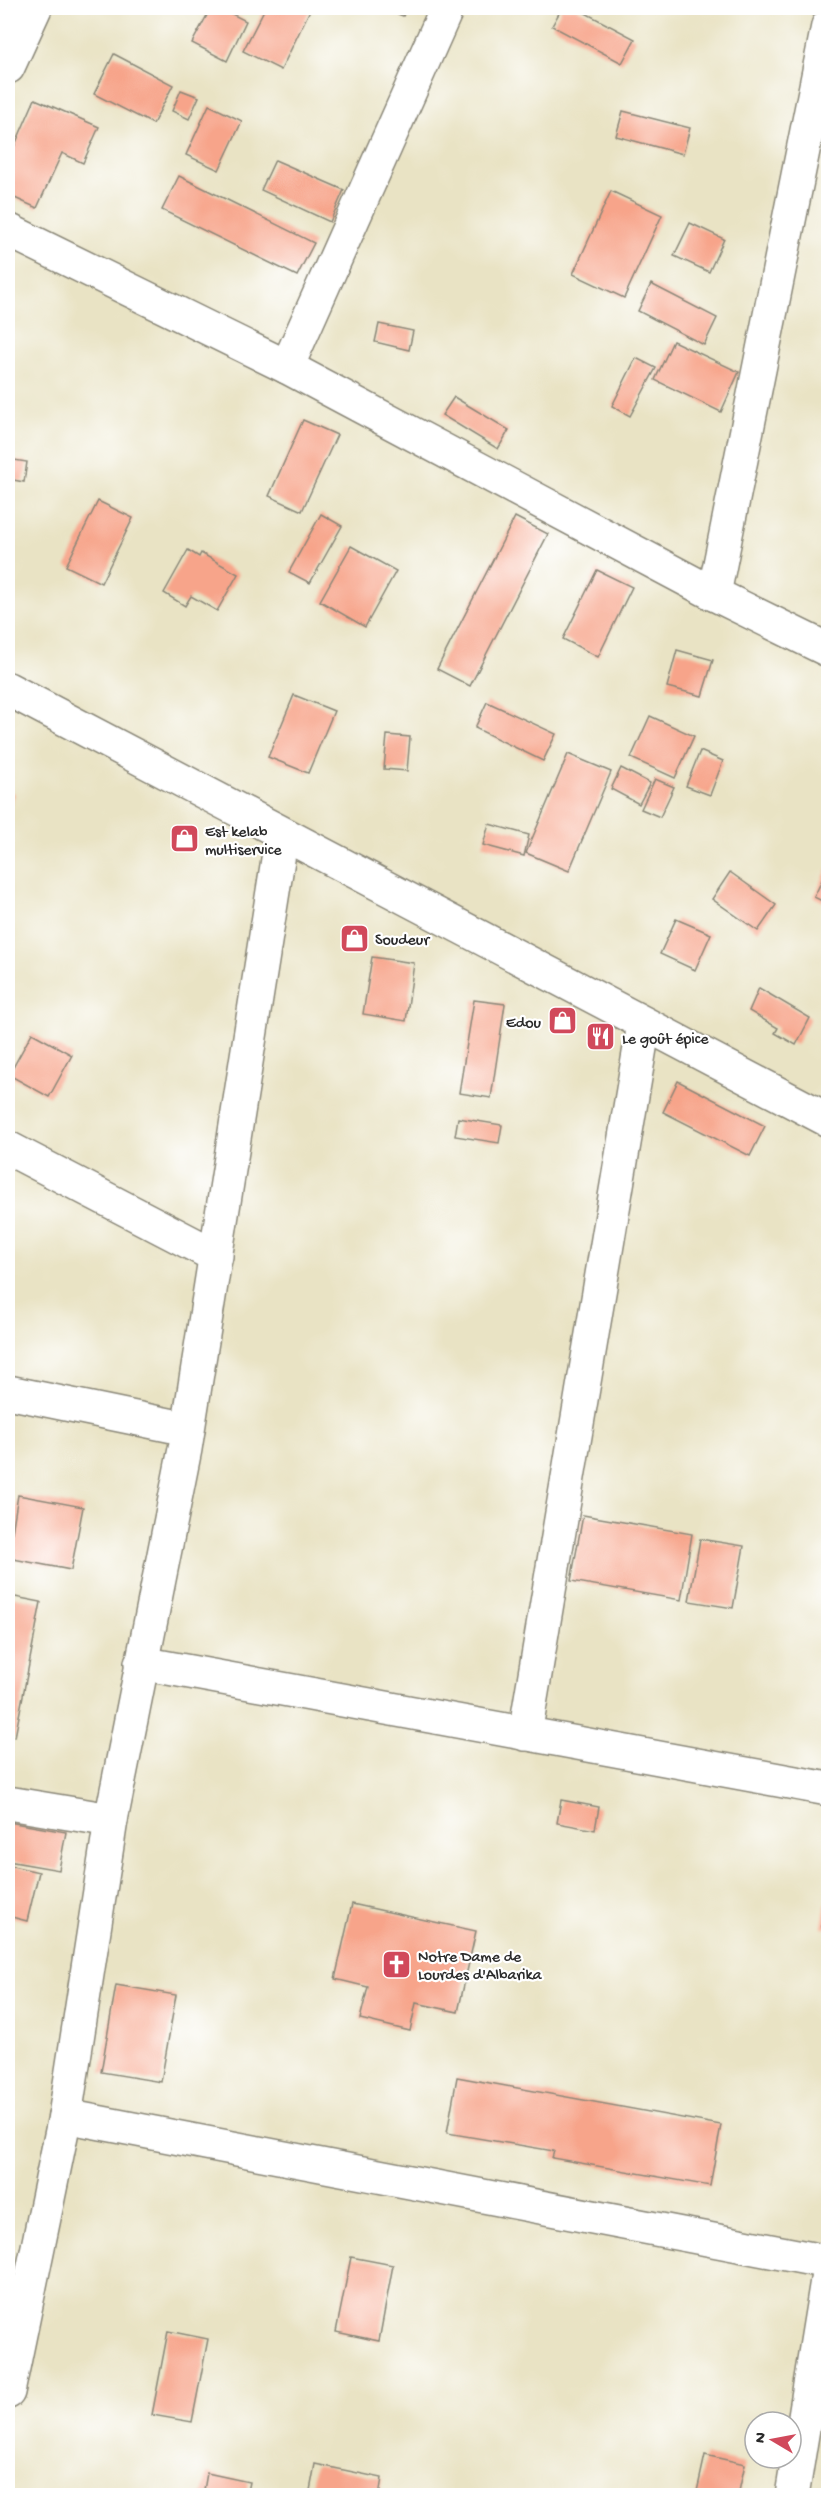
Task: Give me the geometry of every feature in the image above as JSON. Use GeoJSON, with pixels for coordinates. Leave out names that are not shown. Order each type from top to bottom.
{"type":"FeatureCollection","features":[{"type":"Feature","properties":{"kind":"street"},"geometry":{"type":"LineString","coordinates":[[8,67],[35,8]]}},
{"type":"Feature","properties":{"kind":"street"},"geometry":{"type":"LineString","coordinates":[[287,367],[447,8]]}},
{"type":"Feature","properties":{"kind":"street"},"geometry":{"type":"LineString","coordinates":[[714,594],[828,26]]}},
{"type":"Feature","properties":{"kind":"street"},"geometry":{"type":"LineString","coordinates":[[8,230],[287,367],[714,594],[828,650]]}},
{"type":"Feature","properties":{"kind":"street"},"geometry":{"type":"LineString","coordinates":[[8,689],[828,1120]]}},
{"type":"Feature","properties":{"kind":"street"},"geometry":{"type":"LineString","coordinates":[[8,2392],[64,2116],[111,1820],[188,1429],[282,834]]}},
{"type":"Feature","properties":{"kind":"street"},"geometry":{"type":"LineString","coordinates":[[525,1734],[644,1024]]}},
{"type":"Feature","properties":{"kind":"street"},"geometry":{"type":"LineString","coordinates":[[8,1148],[216,1256]]}},
{"type":"Feature","properties":{"kind":"street"},"geometry":{"type":"LineString","coordinates":[[8,1392],[188,1429]]}},
{"type":"Feature","properties":{"kind":"street"},"geometry":{"type":"LineString","coordinates":[[141,1663],[828,1789]]}},
{"type":"Feature","properties":{"kind":"street"},"geometry":{"type":"LineString","coordinates":[[8,1803],[111,1820]]}},
{"type":"Feature","properties":{"kind":"street"},"geometry":{"type":"LineString","coordinates":[[64,2116],[828,2262]]}},
{"type":"Feature","properties":{"kind":"street"},"geometry":{"type":"LineString","coordinates":[[792,2496],[828,2274]]}},
{"type":"Feature","properties":{"kind":"building"},"geometry":{"type":"Polygon","coordinates":[[[211,8],[220,8],[246,21],[227,61],[192,43],[211,8]]]}},
{"type":"Feature","properties":{"kind":"building"},"geometry":{"type":"Polygon","coordinates":[[[265,8],[310,10],[281,70],[243,51],[265,8]]]}},
{"type":"Feature","properties":{"kind":"building"},"geometry":{"type":"Polygon","coordinates":[[[383,8],[407,8],[403,16],[383,8]]]}},
{"type":"Feature","properties":{"kind":"building"},"geometry":{"type":"Polygon","coordinates":[[[562,8],[576,8],[635,39],[622,63],[552,26],[562,8]]]}},
{"type":"Feature","properties":{"kind":"building"},"geometry":{"type":"Polygon","coordinates":[[[114,54],[173,85],[153,124],[94,94],[114,54]]]}},
{"type":"Feature","properties":{"kind":"building"},"geometry":{"type":"Polygon","coordinates":[[[181,90],[199,97],[189,119],[172,111],[181,90]]]}},
{"type":"Feature","properties":{"kind":"building"},"geometry":{"type":"Polygon","coordinates":[[[35,99],[99,127],[83,163],[62,153],[37,208],[8,195],[8,161],[35,99]]]}},
{"type":"Feature","properties":{"kind":"building"},"geometry":{"type":"Polygon","coordinates":[[[209,105],[242,121],[219,170],[186,155],[209,105]]]}},
{"type":"Feature","properties":{"kind":"building"},"geometry":{"type":"Polygon","coordinates":[[[623,111],[690,128],[683,154],[616,136],[623,111]]]}},
{"type":"Feature","properties":{"kind":"building"},"geometry":{"type":"Polygon","coordinates":[[[275,160],[344,190],[330,222],[261,190],[275,160]]]}},
{"type":"Feature","properties":{"kind":"building"},"geometry":{"type":"Polygon","coordinates":[[[179,176],[314,243],[297,276],[162,210],[179,176]]]}},
{"type":"Feature","properties":{"kind":"building"},"geometry":{"type":"Polygon","coordinates":[[[611,191],[662,215],[624,298],[573,274],[611,191]]]}},
{"type":"Feature","properties":{"kind":"building"},"geometry":{"type":"Polygon","coordinates":[[[690,223],[724,239],[709,272],[674,256],[690,223]]]}},
{"type":"Feature","properties":{"kind":"building"},"geometry":{"type":"Polygon","coordinates":[[[651,284],[717,318],[704,345],[638,311],[651,284]]]}},
{"type":"Feature","properties":{"kind":"building"},"geometry":{"type":"Polygon","coordinates":[[[379,324],[413,331],[409,350],[375,342],[379,324]]]}},
{"type":"Feature","properties":{"kind":"building"},"geometry":{"type":"Polygon","coordinates":[[[673,341],[739,372],[721,412],[655,380],[673,341]]]}},
{"type":"Feature","properties":{"kind":"building"},"geometry":{"type":"Polygon","coordinates":[[[636,358],[656,368],[630,416],[612,406],[636,358]]]}},
{"type":"Feature","properties":{"kind":"building"},"geometry":{"type":"Polygon","coordinates":[[[454,397],[509,430],[498,449],[442,415],[454,397]]]}},
{"type":"Feature","properties":{"kind":"building"},"geometry":{"type":"Polygon","coordinates":[[[303,420],[337,435],[302,511],[269,496],[303,420]]]}},
{"type":"Feature","properties":{"kind":"building"},"geometry":{"type":"Polygon","coordinates":[[[8,459],[27,462],[24,482],[8,479],[8,459]]]}},
{"type":"Feature","properties":{"kind":"building"},"geometry":{"type":"Polygon","coordinates":[[[98,501],[133,518],[101,583],[66,566],[98,501]]]}},
{"type":"Feature","properties":{"kind":"building"},"geometry":{"type":"Polygon","coordinates":[[[321,514],[342,526],[310,583],[289,572],[321,514]]]}},
{"type":"Feature","properties":{"kind":"building"},"geometry":{"type":"Polygon","coordinates":[[[515,517],[548,534],[470,686],[437,669],[515,517]]]}},
{"type":"Feature","properties":{"kind":"building"},"geometry":{"type":"Polygon","coordinates":[[[351,546],[396,571],[365,627],[320,601],[351,546]]]}},
{"type":"Feature","properties":{"kind":"building"},"geometry":{"type":"Polygon","coordinates":[[[188,550],[199,557],[201,553],[238,574],[217,611],[191,596],[185,606],[164,593],[188,550]]]}},
{"type":"Feature","properties":{"kind":"building"},"geometry":{"type":"Polygon","coordinates":[[[597,570],[632,587],[598,657],[563,639],[597,570]]]}},
{"type":"Feature","properties":{"kind":"building"},"geometry":{"type":"Polygon","coordinates":[[[677,650],[713,660],[702,696],[667,687],[677,650]]]}},
{"type":"Feature","properties":{"kind":"building"},"geometry":{"type":"Polygon","coordinates":[[[294,695],[334,711],[308,773],[268,757],[294,695]]]}},
{"type":"Feature","properties":{"kind":"building"},"geometry":{"type":"Polygon","coordinates":[[[487,702],[556,734],[543,761],[475,728],[487,702]]]}},
{"type":"Feature","properties":{"kind":"building"},"geometry":{"type":"Polygon","coordinates":[[[650,716],[694,736],[675,778],[631,758],[650,716]]]}},
{"type":"Feature","properties":{"kind":"building"},"geometry":{"type":"Polygon","coordinates":[[[387,735],[410,737],[407,771],[384,769],[387,735]]]}},
{"type":"Feature","properties":{"kind":"building"},"geometry":{"type":"Polygon","coordinates":[[[700,751],[723,761],[710,795],[686,786],[700,751]]]}},
{"type":"Feature","properties":{"kind":"building"},"geometry":{"type":"Polygon","coordinates":[[[568,754],[611,772],[569,871],[526,853],[568,754]]]}},
{"type":"Feature","properties":{"kind":"building"},"geometry":{"type":"Polygon","coordinates":[[[621,768],[650,783],[639,804],[611,789],[621,768]]]}},
{"type":"Feature","properties":{"kind":"building"},"geometry":{"type":"Polygon","coordinates":[[[655,779],[674,787],[660,817],[641,809],[655,779]]]}},
{"type":"Feature","properties":{"kind":"building"},"geometry":{"type":"Polygon","coordinates":[[[8,791],[15,794],[8,809],[8,791]]]}},
{"type":"Feature","properties":{"kind":"building"},"geometry":{"type":"Polygon","coordinates":[[[489,824],[529,835],[524,856],[483,845],[489,824]]]}},
{"type":"Feature","properties":{"kind":"building"},"geometry":{"type":"Polygon","coordinates":[[[828,868],[828,904],[814,897],[828,868]]]}},
{"type":"Feature","properties":{"kind":"building"},"geometry":{"type":"Polygon","coordinates":[[[730,872],[776,905],[758,931],[712,899],[730,872]]]}},
{"type":"Feature","properties":{"kind":"building"},"geometry":{"type":"Polygon","coordinates":[[[676,919],[711,934],[695,970],[660,954],[676,919]]]}},
{"type":"Feature","properties":{"kind":"building"},"geometry":{"type":"Polygon","coordinates":[[[372,957],[414,963],[406,1021],[363,1014],[372,957]]]}},
{"type":"Feature","properties":{"kind":"building"},"geometry":{"type":"Polygon","coordinates":[[[759,988],[810,1018],[796,1045],[775,1033],[778,1028],[749,1011],[759,988]]]}},
{"type":"Feature","properties":{"kind":"building"},"geometry":{"type":"Polygon","coordinates":[[[474,1000],[505,1004],[491,1098],[459,1093],[474,1000]]]}},
{"type":"Feature","properties":{"kind":"building"},"geometry":{"type":"Polygon","coordinates":[[[32,1033],[72,1055],[49,1097],[9,1075],[32,1033]]]}},
{"type":"Feature","properties":{"kind":"building"},"geometry":{"type":"Polygon","coordinates":[[[678,1081],[765,1126],[750,1156],[663,1112],[678,1081]]]}},
{"type":"Feature","properties":{"kind":"building"},"geometry":{"type":"Polygon","coordinates":[[[458,1118],[502,1125],[499,1143],[455,1136],[458,1118]]]}},
{"type":"Feature","properties":{"kind":"building"},"geometry":{"type":"Polygon","coordinates":[[[18,1495],[83,1507],[71,1570],[8,1558],[18,1495]]]}},
{"type":"Feature","properties":{"kind":"building"},"geometry":{"type":"Polygon","coordinates":[[[583,1515],[692,1534],[681,1600],[571,1581],[583,1515]]]}},
{"type":"Feature","properties":{"kind":"building"},"geometry":{"type":"Polygon","coordinates":[[[700,1539],[744,1546],[733,1608],[689,1601],[700,1539]]]}},
{"type":"Feature","properties":{"kind":"building"},"geometry":{"type":"Polygon","coordinates":[[[10,1596],[41,1602],[15,1737],[8,1735],[8,1608],[10,1596]]]}},
{"type":"Feature","properties":{"kind":"building"},"geometry":{"type":"Polygon","coordinates":[[[561,1800],[599,1807],[595,1830],[557,1823],[561,1800]]]}},
{"type":"Feature","properties":{"kind":"building"},"geometry":{"type":"Polygon","coordinates":[[[8,1822],[66,1832],[59,1870],[8,1861],[8,1822]]]}},
{"type":"Feature","properties":{"kind":"building"},"geometry":{"type":"Polygon","coordinates":[[[8,1865],[39,1872],[27,1921],[8,1916],[8,1865]]]}},
{"type":"Feature","properties":{"kind":"building"},"geometry":{"type":"Polygon","coordinates":[[[828,1898],[828,1928],[822,1927],[828,1898]]]}},
{"type":"Feature","properties":{"kind":"building"},"geometry":{"type":"Polygon","coordinates":[[[352,1904],[476,1931],[458,2012],[416,2003],[410,2031],[360,2019],[368,1987],[335,1979],[352,1904]]]}},
{"type":"Feature","properties":{"kind":"building"},"geometry":{"type":"Polygon","coordinates":[[[116,1985],[176,1995],[161,2082],[101,2072],[116,1985]]]}},
{"type":"Feature","properties":{"kind":"building"},"geometry":{"type":"Polygon","coordinates":[[[457,2077],[721,2125],[710,2186],[552,2158],[554,2151],[447,2133],[457,2077]]]}},
{"type":"Feature","properties":{"kind":"building"},"geometry":{"type":"Polygon","coordinates":[[[351,2257],[393,2265],[379,2341],[336,2332],[351,2257]]]}},
{"type":"Feature","properties":{"kind":"building"},"geometry":{"type":"Polygon","coordinates":[[[168,2331],[208,2339],[192,2422],[152,2415],[168,2331]]]}},
{"type":"Feature","properties":{"kind":"building"},"geometry":{"type":"Polygon","coordinates":[[[705,2455],[743,2464],[738,2496],[696,2496],[705,2455]]]}},
{"type":"Feature","properties":{"kind":"building"},"geometry":{"type":"Polygon","coordinates":[[[315,2464],[382,2478],[379,2496],[309,2496],[315,2464]]]}},
{"type":"Feature","properties":{"kind":"building"},"geometry":{"type":"Polygon","coordinates":[[[207,2473],[249,2482],[246,2496],[203,2496],[207,2473]]]}},
{"type":"Feature","properties":{"kind":"place","name":"Est kelab multiservice"},"geometry":{"type":"Point","coordinates":[184,839]}},
{"type":"Feature","properties":{"kind":"place","name":"Soudeur"},"geometry":{"type":"Point","coordinates":[354,938]}},
{"type":"Feature","properties":{"kind":"place","name":"Edou"},"geometry":{"type":"Point","coordinates":[562,1021]}},
{"type":"Feature","properties":{"kind":"place","name":"Le goût épice"},"geometry":{"type":"Point","coordinates":[601,1037]}},
{"type":"Feature","properties":{"kind":"place","name":"Notre Dame de Lourdes d'Albarika"},"geometry":{"type":"Point","coordinates":[397,1964]}}]}
